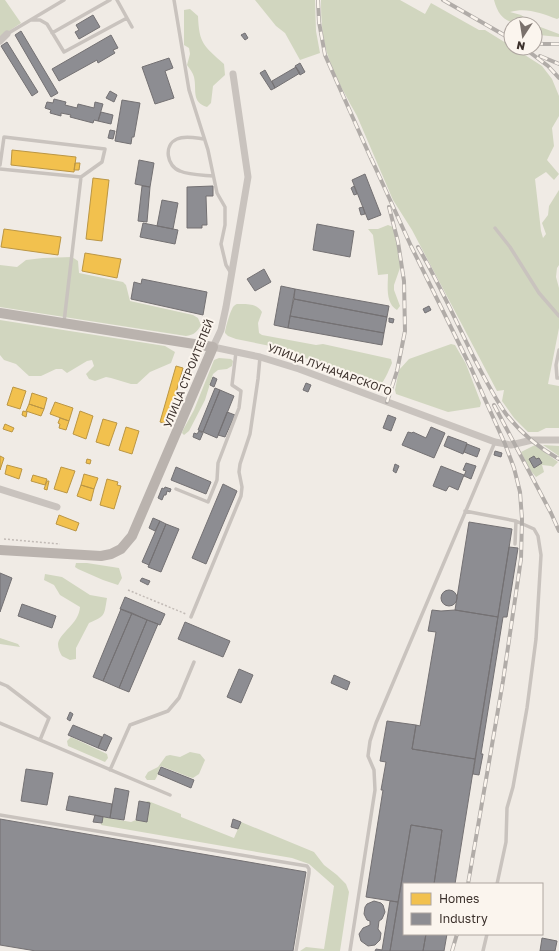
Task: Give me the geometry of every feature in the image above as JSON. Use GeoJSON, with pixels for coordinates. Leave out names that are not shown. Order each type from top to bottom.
{"type":"FeatureCollection","features":[{"type":"Feature","properties":{"kind":"main road","name":"УЛИЦА ЛУНАЧАРСКОГО"},"geometry":{"type":"LineString","coordinates":[[0,313],[213,347]]}},
{"type":"Feature","properties":{"kind":"main road","name":"УЛИЦА СТРОИТЕЛЕЙ"},"geometry":{"type":"LineString","coordinates":[[0,550],[94,556],[111,554],[121,549],[132,536],[213,347]]}},
{"type":"Feature","properties":{"kind":"street"},"geometry":{"type":"LineString","coordinates":[[0,41],[7,34]]}},
{"type":"Feature","properties":{"kind":"street","name":"УЛИЦА СТРОИТЕЛЕЙ"},"geometry":{"type":"LineString","coordinates":[[213,347],[221,330],[248,177],[233,74]]}},
{"type":"Feature","properties":{"kind":"street","name":"УЛИЦА ЛУНАЧАРСКОГО"},"geometry":{"type":"LineString","coordinates":[[213,347],[260,356],[299,369],[495,442],[505,444],[521,444],[532,440],[559,440]]}},
{"type":"Feature","properties":{"kind":"street"},"geometry":{"type":"LineString","coordinates":[[0,489],[57,507]]}},
{"type":"Feature","properties":{"kind":"lane"},"geometry":{"type":"LineString","coordinates":[[7,34],[64,0]]}},
{"type":"Feature","properties":{"kind":"lane"},"geometry":{"type":"LineString","coordinates":[[52,33],[110,0]]}},
{"type":"Feature","properties":{"kind":"lane"},"geometry":{"type":"LineString","coordinates":[[117,0],[132,27]]}},
{"type":"Feature","properties":{"kind":"lane"},"geometry":{"type":"LineString","coordinates":[[174,0],[189,90],[204,139],[217,194],[225,207],[225,225],[221,244],[226,266],[232,274]]}},
{"type":"Feature","properties":{"kind":"lane"},"geometry":{"type":"LineString","coordinates":[[31,20],[40,20],[47,24],[64,52],[127,18]]}},
{"type":"Feature","properties":{"kind":"lane"},"geometry":{"type":"LineString","coordinates":[[0,165],[4,136],[105,149],[102,162],[81,177],[0,169]]}},
{"type":"Feature","properties":{"kind":"lane"},"geometry":{"type":"LineString","coordinates":[[204,139],[187,137],[178,138],[174,141],[170,148],[168,157],[174,168],[181,172],[213,176]]}},
{"type":"Feature","properties":{"kind":"lane"},"geometry":{"type":"LineString","coordinates":[[64,323],[81,177]]}},
{"type":"Feature","properties":{"kind":"lane"},"geometry":{"type":"LineString","coordinates":[[495,228],[510,247],[539,293],[559,316]]}},
{"type":"Feature","properties":{"kind":"lane"},"geometry":{"type":"LineString","coordinates":[[559,350],[556,365],[557,378],[559,378]]}},
{"type":"Feature","properties":{"kind":"lane"},"geometry":{"type":"LineString","coordinates":[[176,489],[208,502],[216,480],[218,463],[239,408],[241,391],[232,385],[236,352]]}},
{"type":"Feature","properties":{"kind":"lane"},"geometry":{"type":"LineString","coordinates":[[191,617],[241,496],[242,487],[239,472],[240,464],[250,434],[260,356]]}},
{"type":"Feature","properties":{"kind":"lane"},"geometry":{"type":"LineString","coordinates":[[350,951],[375,790],[374,770],[368,756],[370,741],[376,723],[465,510],[495,442]]}},
{"type":"Feature","properties":{"kind":"lane"},"geometry":{"type":"LineString","coordinates":[[465,510],[516,520],[534,529],[538,536],[541,554],[536,638],[528,700],[513,787],[507,808],[506,842],[497,883]]}},
{"type":"Feature","properties":{"kind":"lane"},"geometry":{"type":"LineString","coordinates":[[515,544],[516,520]]}},
{"type":"Feature","properties":{"kind":"lane"},"geometry":{"type":"LineString","coordinates":[[110,770],[130,725],[168,711],[179,698],[194,662]]}},
{"type":"Feature","properties":{"kind":"lane"},"geometry":{"type":"LineString","coordinates":[[0,683],[7,686],[50,718],[40,740]]}},
{"type":"Feature","properties":{"kind":"lane"},"geometry":{"type":"LineString","coordinates":[[0,723],[170,795]]}},
{"type":"Feature","properties":{"kind":"lane"},"geometry":{"type":"LineString","coordinates":[[0,814],[307,866],[309,873],[296,951]]}},
{"type":"Feature","properties":{"kind":"lane"},"geometry":{"type":"LineString","coordinates":[[483,951],[487,935]]}},
{"type":"Feature","properties":{"kind":"path"},"geometry":{"type":"LineString","coordinates":[[167,429],[193,364],[205,366]]}},
{"type":"Feature","properties":{"kind":"path"},"geometry":{"type":"LineString","coordinates":[[4,539],[66,544]]}},
{"type":"Feature","properties":{"kind":"path"},"geometry":{"type":"LineString","coordinates":[[128,590],[191,617]]}},
{"type":"Feature","properties":{"kind":"green space"},"geometry":{"type":"Polygon","coordinates":[[[0,0],[5,0],[21,23],[0,37],[0,0]]]}},
{"type":"Feature","properties":{"kind":"green space"},"geometry":{"type":"Polygon","coordinates":[[[255,0],[315,0],[316,31],[320,53],[300,60],[285,33],[276,26],[255,0]]]}},
{"type":"Feature","properties":{"kind":"green space"},"geometry":{"type":"Polygon","coordinates":[[[321,0],[400,0],[425,14],[431,3],[479,30],[485,30],[503,41],[503,56],[526,56],[542,66],[552,79],[559,96],[559,116],[552,128],[554,146],[547,160],[559,174],[554,180],[546,172],[535,179],[543,238],[546,234],[542,223],[548,215],[549,206],[559,190],[559,265],[557,268],[556,277],[559,288],[559,328],[548,384],[559,386],[559,428],[546,428],[538,432],[528,432],[514,418],[502,401],[504,390],[497,391],[412,230],[393,200],[357,116],[341,86],[328,56],[324,42],[321,0]]]}},
{"type":"Feature","properties":{"kind":"green space"},"geometry":{"type":"Polygon","coordinates":[[[494,0],[559,0],[559,18],[557,19],[534,11],[522,10],[510,12],[522,16],[503,16],[503,18],[494,0]]]}},
{"type":"Feature","properties":{"kind":"green space"},"geometry":{"type":"Polygon","coordinates":[[[190,9],[198,16],[201,39],[204,44],[224,64],[225,75],[213,86],[211,103],[207,107],[202,105],[197,99],[194,77],[187,65],[190,54],[189,48],[184,45],[184,10],[190,9]]]}},
{"type":"Feature","properties":{"kind":"green space"},"geometry":{"type":"Polygon","coordinates":[[[543,28],[559,34],[559,37],[543,35],[543,28]]]}},
{"type":"Feature","properties":{"kind":"green space"},"geometry":{"type":"Polygon","coordinates":[[[388,225],[393,227],[398,242],[400,268],[394,285],[394,290],[400,306],[397,310],[393,307],[389,299],[388,274],[378,275],[373,235],[368,229],[378,229],[388,225]]]}},
{"type":"Feature","properties":{"kind":"green space"},"geometry":{"type":"Polygon","coordinates":[[[72,257],[78,261],[79,273],[123,282],[126,285],[130,301],[193,315],[198,318],[201,325],[195,333],[186,336],[0,307],[0,265],[17,267],[26,260],[72,257]]]}},
{"type":"Feature","properties":{"kind":"green space"},"geometry":{"type":"Polygon","coordinates":[[[237,304],[251,305],[260,309],[262,312],[258,323],[259,333],[262,335],[316,345],[323,344],[391,359],[392,363],[384,381],[376,390],[371,389],[368,381],[363,375],[334,369],[323,362],[290,355],[280,348],[228,336],[225,333],[227,323],[233,308],[237,304]]]}},
{"type":"Feature","properties":{"kind":"green space"},"geometry":{"type":"Polygon","coordinates":[[[0,320],[165,346],[175,352],[171,363],[150,372],[137,384],[131,384],[106,377],[95,381],[89,379],[86,374],[94,366],[92,360],[87,361],[67,373],[62,369],[56,369],[41,376],[29,376],[16,364],[4,360],[0,355],[0,320]]]}},
{"type":"Feature","properties":{"kind":"green space"},"geometry":{"type":"Polygon","coordinates":[[[451,344],[455,345],[466,364],[481,403],[480,407],[448,412],[396,394],[395,390],[399,370],[409,359],[451,344]]]}},
{"type":"Feature","properties":{"kind":"green space"},"geometry":{"type":"Polygon","coordinates":[[[219,358],[231,359],[233,361],[232,366],[227,369],[218,370],[213,374],[205,400],[189,431],[184,435],[182,433],[183,430],[194,410],[214,360],[219,358]]]}},
{"type":"Feature","properties":{"kind":"green space"},"geometry":{"type":"Polygon","coordinates":[[[535,445],[558,462],[553,467],[542,465],[544,472],[536,477],[530,470],[521,452],[535,445]]]}},
{"type":"Feature","properties":{"kind":"green space"},"geometry":{"type":"Polygon","coordinates":[[[543,445],[559,446],[559,456],[543,445]]]}},
{"type":"Feature","properties":{"kind":"green space"},"geometry":{"type":"Polygon","coordinates":[[[76,563],[87,563],[119,568],[122,578],[118,585],[78,569],[75,567],[76,563]]]}},
{"type":"Feature","properties":{"kind":"green space"},"geometry":{"type":"Polygon","coordinates":[[[45,574],[62,577],[90,595],[107,598],[103,614],[99,619],[89,623],[76,648],[76,659],[70,660],[62,656],[58,644],[59,640],[79,613],[80,607],[60,595],[54,585],[44,580],[45,574]]]}},
{"type":"Feature","properties":{"kind":"green space"},"geometry":{"type":"Polygon","coordinates":[[[0,638],[18,644],[20,647],[0,644],[0,638]]]}},
{"type":"Feature","properties":{"kind":"green space"},"geometry":{"type":"Polygon","coordinates":[[[71,737],[107,754],[108,758],[105,762],[68,746],[67,741],[71,737]]]}},
{"type":"Feature","properties":{"kind":"green space"},"geometry":{"type":"Polygon","coordinates":[[[190,752],[200,754],[205,760],[199,774],[193,778],[161,766],[155,780],[147,780],[145,777],[148,772],[158,767],[166,756],[170,755],[180,757],[190,752]]]}},
{"type":"Feature","properties":{"kind":"green space"},"geometry":{"type":"Polygon","coordinates":[[[148,801],[181,814],[181,817],[234,838],[241,822],[314,852],[324,865],[346,884],[349,892],[340,951],[300,951],[306,947],[324,949],[334,886],[309,864],[292,858],[101,825],[103,817],[131,822],[136,820],[146,822],[150,803],[146,802],[148,801]]]}},
{"type":"Feature","properties":{"kind":"building: Homes"},"geometry":{"type":"Polygon","coordinates":[[[12,150],[76,157],[74,172],[11,165],[12,150]]]}},
{"type":"Feature","properties":{"kind":"building: Homes"},"geometry":{"type":"Polygon","coordinates":[[[75,163],[80,163],[79,170],[74,170],[75,163]]]}},
{"type":"Feature","properties":{"kind":"building: Homes"},"geometry":{"type":"Polygon","coordinates":[[[93,178],[109,180],[102,241],[86,239],[93,178]]]}},
{"type":"Feature","properties":{"kind":"building: Homes"},"geometry":{"type":"Polygon","coordinates":[[[4,229],[61,237],[58,255],[1,247],[4,229]]]}},
{"type":"Feature","properties":{"kind":"building: Homes"},"geometry":{"type":"Polygon","coordinates":[[[85,253],[121,259],[117,278],[82,271],[85,253]]]}},
{"type":"Feature","properties":{"kind":"building: Homes"},"geometry":{"type":"Polygon","coordinates":[[[176,366],[183,368],[167,424],[160,422],[176,366]]]}},
{"type":"Feature","properties":{"kind":"building: Homes"},"geometry":{"type":"Polygon","coordinates":[[[13,387],[26,391],[20,409],[7,405],[13,387]]]}},
{"type":"Feature","properties":{"kind":"building: Homes"},"geometry":{"type":"Polygon","coordinates":[[[32,393],[47,398],[44,409],[29,404],[32,393]]]}},
{"type":"Feature","properties":{"kind":"building: Homes"},"geometry":{"type":"Polygon","coordinates":[[[55,402],[73,408],[69,421],[50,414],[55,402]]]}},
{"type":"Feature","properties":{"kind":"building: Homes"},"geometry":{"type":"Polygon","coordinates":[[[29,404],[44,409],[41,416],[26,411],[29,404]]]}},
{"type":"Feature","properties":{"kind":"building: Homes"},"geometry":{"type":"Polygon","coordinates":[[[23,411],[27,412],[26,417],[22,415],[23,411]]]}},
{"type":"Feature","properties":{"kind":"building: Homes"},"geometry":{"type":"Polygon","coordinates":[[[80,411],[93,416],[86,439],[73,434],[80,411]]]}},
{"type":"Feature","properties":{"kind":"building: Homes"},"geometry":{"type":"Polygon","coordinates":[[[60,418],[69,421],[66,430],[59,428],[60,424],[58,423],[60,418]]]}},
{"type":"Feature","properties":{"kind":"building: Homes"},"geometry":{"type":"Polygon","coordinates":[[[103,419],[117,423],[109,446],[96,442],[103,419]]]}},
{"type":"Feature","properties":{"kind":"building: Homes"},"geometry":{"type":"Polygon","coordinates":[[[5,424],[14,428],[12,432],[3,429],[5,424]]]}},
{"type":"Feature","properties":{"kind":"building: Homes"},"geometry":{"type":"Polygon","coordinates":[[[126,427],[139,431],[132,454],[119,450],[126,427]]]}},
{"type":"Feature","properties":{"kind":"building: Homes"},"geometry":{"type":"Polygon","coordinates":[[[0,456],[4,458],[0,470],[0,456]]]}},
{"type":"Feature","properties":{"kind":"building: Homes"},"geometry":{"type":"Polygon","coordinates":[[[87,459],[91,460],[90,464],[86,463],[87,459]]]}},
{"type":"Feature","properties":{"kind":"building: Homes"},"geometry":{"type":"Polygon","coordinates":[[[7,465],[22,469],[19,479],[5,474],[7,465]]]}},
{"type":"Feature","properties":{"kind":"building: Homes"},"geometry":{"type":"Polygon","coordinates":[[[61,467],[75,471],[67,493],[54,489],[61,467]]]}},
{"type":"Feature","properties":{"kind":"building: Homes"},"geometry":{"type":"Polygon","coordinates":[[[84,474],[98,478],[94,489],[81,485],[84,474]]]}},
{"type":"Feature","properties":{"kind":"building: Homes"},"geometry":{"type":"Polygon","coordinates":[[[33,475],[47,479],[45,485],[31,481],[33,475]]]}},
{"type":"Feature","properties":{"kind":"building: Homes"},"geometry":{"type":"Polygon","coordinates":[[[107,479],[118,482],[117,485],[121,486],[114,509],[100,505],[107,479]]]}},
{"type":"Feature","properties":{"kind":"building: Homes"},"geometry":{"type":"Polygon","coordinates":[[[47,481],[49,481],[47,490],[44,489],[47,481]]]}},
{"type":"Feature","properties":{"kind":"building: Homes"},"geometry":{"type":"Polygon","coordinates":[[[81,485],[94,489],[91,501],[77,496],[81,485]]]}},
{"type":"Feature","properties":{"kind":"building: Homes"},"geometry":{"type":"Polygon","coordinates":[[[59,515],[79,523],[76,531],[56,524],[59,515]]]}},
{"type":"Feature","properties":{"kind":"building: Industry"},"geometry":{"type":"Polygon","coordinates":[[[93,15],[100,27],[79,39],[75,32],[79,30],[76,25],[93,15]]]}},
{"type":"Feature","properties":{"kind":"building: Industry"},"geometry":{"type":"Polygon","coordinates":[[[21,31],[58,93],[51,97],[15,35],[21,31]]]}},
{"type":"Feature","properties":{"kind":"building: Industry"},"geometry":{"type":"Polygon","coordinates":[[[245,33],[248,38],[245,40],[241,35],[245,33]]]}},
{"type":"Feature","properties":{"kind":"building: Industry"},"geometry":{"type":"Polygon","coordinates":[[[111,35],[118,48],[113,50],[115,53],[98,63],[97,60],[59,81],[52,69],[111,35]]]}},
{"type":"Feature","properties":{"kind":"building: Industry"},"geometry":{"type":"Polygon","coordinates":[[[7,42],[38,92],[32,96],[1,46],[7,42]]]}},
{"type":"Feature","properties":{"kind":"building: Industry"},"geometry":{"type":"Polygon","coordinates":[[[169,58],[173,68],[165,71],[174,98],[155,104],[142,67],[169,58]]]}},
{"type":"Feature","properties":{"kind":"building: Industry"},"geometry":{"type":"Polygon","coordinates":[[[300,63],[305,72],[300,75],[295,66],[300,63]]]}},
{"type":"Feature","properties":{"kind":"building: Industry"},"geometry":{"type":"Polygon","coordinates":[[[296,67],[300,73],[275,88],[272,81],[296,67]]]}},
{"type":"Feature","properties":{"kind":"building: Industry"},"geometry":{"type":"Polygon","coordinates":[[[265,70],[275,88],[271,90],[260,73],[265,70]]]}},
{"type":"Feature","properties":{"kind":"building: Industry"},"geometry":{"type":"Polygon","coordinates":[[[110,91],[117,95],[114,102],[106,98],[110,91]]]}},
{"type":"Feature","properties":{"kind":"building: Industry"},"geometry":{"type":"Polygon","coordinates":[[[54,99],[66,102],[65,105],[77,108],[78,104],[94,108],[95,102],[103,104],[98,121],[94,120],[93,123],[70,117],[71,115],[61,113],[61,116],[50,113],[51,110],[45,108],[47,102],[53,103],[54,99]]]}},
{"type":"Feature","properties":{"kind":"building: Industry"},"geometry":{"type":"Polygon","coordinates":[[[122,100],[140,103],[134,137],[132,137],[131,144],[115,141],[122,100]]]}},
{"type":"Feature","properties":{"kind":"building: Industry"},"geometry":{"type":"Polygon","coordinates":[[[101,112],[113,115],[111,124],[98,121],[101,112]]]}},
{"type":"Feature","properties":{"kind":"building: Industry"},"geometry":{"type":"Polygon","coordinates":[[[110,130],[115,131],[113,139],[108,138],[110,130]]]}},
{"type":"Feature","properties":{"kind":"building: Industry"},"geometry":{"type":"Polygon","coordinates":[[[139,160],[154,163],[150,187],[135,184],[139,160]]]}},
{"type":"Feature","properties":{"kind":"building: Industry"},"geometry":{"type":"Polygon","coordinates":[[[365,174],[381,215],[368,220],[352,180],[365,174]]]}},
{"type":"Feature","properties":{"kind":"building: Industry"},"geometry":{"type":"Polygon","coordinates":[[[142,186],[150,187],[147,222],[138,221],[142,186]]]}},
{"type":"Feature","properties":{"kind":"building: Industry"},"geometry":{"type":"Polygon","coordinates":[[[213,186],[213,196],[206,196],[207,225],[202,225],[202,228],[187,228],[187,187],[213,186]]]}},
{"type":"Feature","properties":{"kind":"building: Industry"},"geometry":{"type":"Polygon","coordinates":[[[354,186],[357,194],[354,195],[351,188],[354,186]]]}},
{"type":"Feature","properties":{"kind":"building: Industry"},"geometry":{"type":"Polygon","coordinates":[[[162,200],[178,203],[173,229],[157,226],[162,200]]]}},
{"type":"Feature","properties":{"kind":"building: Industry"},"geometry":{"type":"Polygon","coordinates":[[[363,207],[365,214],[361,215],[359,208],[363,207]]]}},
{"type":"Feature","properties":{"kind":"building: Industry"},"geometry":{"type":"Polygon","coordinates":[[[143,223],[178,230],[175,244],[140,237],[143,223]]]}},
{"type":"Feature","properties":{"kind":"building: Industry"},"geometry":{"type":"Polygon","coordinates":[[[317,224],[354,231],[350,257],[313,250],[317,224]]]}},
{"type":"Feature","properties":{"kind":"building: Industry"},"geometry":{"type":"Polygon","coordinates":[[[264,269],[271,282],[255,291],[247,279],[264,269]]]}},
{"type":"Feature","properties":{"kind":"building: Industry"},"geometry":{"type":"Polygon","coordinates":[[[142,279],[207,292],[203,315],[131,299],[134,282],[141,284],[142,279]]]}},
{"type":"Feature","properties":{"kind":"building: Industry"},"geometry":{"type":"Polygon","coordinates":[[[281,286],[295,289],[288,328],[274,325],[281,286]]]}},
{"type":"Feature","properties":{"kind":"building: Industry"},"geometry":{"type":"Polygon","coordinates":[[[295,289],[389,306],[387,317],[294,299],[295,289]]]}},
{"type":"Feature","properties":{"kind":"building: Industry"},"geometry":{"type":"Polygon","coordinates":[[[294,299],[387,317],[384,333],[290,316],[294,299]]]}},
{"type":"Feature","properties":{"kind":"building: Industry"},"geometry":{"type":"Polygon","coordinates":[[[429,306],[431,310],[425,313],[423,309],[429,306]]]}},
{"type":"Feature","properties":{"kind":"building: Industry"},"geometry":{"type":"Polygon","coordinates":[[[290,316],[384,333],[382,345],[288,328],[290,316]]]}},
{"type":"Feature","properties":{"kind":"building: Industry"},"geometry":{"type":"Polygon","coordinates":[[[389,318],[394,319],[393,323],[389,322],[389,318]]]}},
{"type":"Feature","properties":{"kind":"building: Industry"},"geometry":{"type":"Polygon","coordinates":[[[213,377],[217,379],[214,387],[210,385],[213,377]]]}},
{"type":"Feature","properties":{"kind":"building: Industry"},"geometry":{"type":"Polygon","coordinates":[[[306,383],[311,385],[308,392],[303,390],[306,383]]]}},
{"type":"Feature","properties":{"kind":"building: Industry"},"geometry":{"type":"Polygon","coordinates":[[[215,388],[220,390],[203,432],[198,430],[215,388]]]}},
{"type":"Feature","properties":{"kind":"building: Industry"},"geometry":{"type":"Polygon","coordinates":[[[220,390],[234,396],[217,438],[203,432],[220,390]]]}},
{"type":"Feature","properties":{"kind":"building: Industry"},"geometry":{"type":"Polygon","coordinates":[[[227,412],[235,415],[225,437],[218,435],[227,412]]]}},
{"type":"Feature","properties":{"kind":"building: Industry"},"geometry":{"type":"Polygon","coordinates":[[[388,415],[396,418],[391,431],[383,428],[388,415]]]}},
{"type":"Feature","properties":{"kind":"building: Industry"},"geometry":{"type":"Polygon","coordinates":[[[431,427],[445,433],[434,458],[402,445],[408,432],[413,432],[426,438],[431,427]]]}},
{"type":"Feature","properties":{"kind":"building: Industry"},"geometry":{"type":"Polygon","coordinates":[[[199,431],[203,433],[200,440],[193,437],[194,433],[197,434],[199,431]]]}},
{"type":"Feature","properties":{"kind":"building: Industry"},"geometry":{"type":"Polygon","coordinates":[[[448,436],[467,443],[463,454],[444,446],[448,436]]]}},
{"type":"Feature","properties":{"kind":"building: Industry"},"geometry":{"type":"Polygon","coordinates":[[[467,444],[480,449],[477,457],[464,452],[467,444]]]}},
{"type":"Feature","properties":{"kind":"building: Industry"},"geometry":{"type":"Polygon","coordinates":[[[495,451],[502,453],[501,457],[494,455],[495,451]]]}},
{"type":"Feature","properties":{"kind":"building: Industry"},"geometry":{"type":"Polygon","coordinates":[[[534,456],[536,459],[539,458],[542,463],[534,468],[529,459],[534,456]]]}},
{"type":"Feature","properties":{"kind":"building: Industry"},"geometry":{"type":"Polygon","coordinates":[[[466,463],[476,466],[471,479],[464,476],[466,471],[463,470],[466,463]]]}},
{"type":"Feature","properties":{"kind":"building: Industry"},"geometry":{"type":"Polygon","coordinates":[[[395,464],[399,466],[396,473],[393,471],[395,464]]]}},
{"type":"Feature","properties":{"kind":"building: Industry"},"geometry":{"type":"Polygon","coordinates":[[[441,466],[464,475],[458,490],[449,486],[446,491],[433,486],[441,466]]]}},
{"type":"Feature","properties":{"kind":"building: Industry"},"geometry":{"type":"Polygon","coordinates":[[[176,467],[211,482],[206,494],[171,480],[176,467]]]}},
{"type":"Feature","properties":{"kind":"building: Industry"},"geometry":{"type":"Polygon","coordinates":[[[223,484],[237,491],[206,564],[192,558],[223,484]]]}},
{"type":"Feature","properties":{"kind":"building: Industry"},"geometry":{"type":"Polygon","coordinates":[[[165,487],[171,489],[170,492],[167,491],[162,500],[158,498],[162,488],[164,489],[165,487]]]}},
{"type":"Feature","properties":{"kind":"building: Industry"},"geometry":{"type":"Polygon","coordinates":[[[153,518],[160,521],[155,531],[149,528],[153,518]]]}},
{"type":"Feature","properties":{"kind":"building: Industry"},"geometry":{"type":"Polygon","coordinates":[[[160,521],[166,524],[149,565],[142,562],[160,521]]]}},
{"type":"Feature","properties":{"kind":"building: Industry"},"geometry":{"type":"Polygon","coordinates":[[[469,522],[512,529],[498,617],[455,610],[469,522]]]}},
{"type":"Feature","properties":{"kind":"building: Industry"},"geometry":{"type":"Polygon","coordinates":[[[166,524],[179,529],[161,572],[148,567],[166,524]]]}},
{"type":"Feature","properties":{"kind":"building: Industry"},"geometry":{"type":"Polygon","coordinates":[[[509,547],[518,548],[507,617],[503,617],[479,775],[473,774],[509,547]]]}},
{"type":"Feature","properties":{"kind":"building: Industry"},"geometry":{"type":"Polygon","coordinates":[[[0,573],[12,578],[0,612],[0,573]]]}},
{"type":"Feature","properties":{"kind":"building: Industry"},"geometry":{"type":"Polygon","coordinates":[[[142,578],[150,581],[148,585],[140,581],[142,578]]]}},
{"type":"Feature","properties":{"kind":"building: Industry"},"geometry":{"type":"Polygon","coordinates":[[[449,590],[456,595],[457,598],[452,605],[449,606],[442,601],[441,598],[446,591],[449,590]]]}},
{"type":"Feature","properties":{"kind":"building: Industry"},"geometry":{"type":"Polygon","coordinates":[[[125,597],[165,614],[160,625],[120,609],[125,597]]]}},
{"type":"Feature","properties":{"kind":"building: Industry"},"geometry":{"type":"Polygon","coordinates":[[[22,604],[56,616],[52,628],[18,616],[22,604]]]}},
{"type":"Feature","properties":{"kind":"building: Industry"},"geometry":{"type":"Polygon","coordinates":[[[121,609],[132,613],[103,681],[93,677],[121,609]]]}},
{"type":"Feature","properties":{"kind":"building: Industry"},"geometry":{"type":"Polygon","coordinates":[[[432,610],[455,610],[498,617],[475,759],[412,749],[416,725],[420,726],[436,632],[428,631],[432,610]]]}},
{"type":"Feature","properties":{"kind":"building: Industry"},"geometry":{"type":"Polygon","coordinates":[[[132,613],[147,620],[119,688],[103,681],[132,613]]]}},
{"type":"Feature","properties":{"kind":"building: Industry"},"geometry":{"type":"Polygon","coordinates":[[[147,620],[158,624],[129,692],[119,688],[147,620]]]}},
{"type":"Feature","properties":{"kind":"building: Industry"},"geometry":{"type":"Polygon","coordinates":[[[185,622],[230,641],[223,657],[178,639],[185,622]]]}},
{"type":"Feature","properties":{"kind":"building: Industry"},"geometry":{"type":"Polygon","coordinates":[[[239,669],[253,675],[241,703],[227,697],[239,669]]]}},
{"type":"Feature","properties":{"kind":"building: Industry"},"geometry":{"type":"Polygon","coordinates":[[[334,675],[350,682],[347,690],[331,683],[334,675]]]}},
{"type":"Feature","properties":{"kind":"building: Industry"},"geometry":{"type":"Polygon","coordinates":[[[70,712],[73,714],[70,721],[67,719],[70,712]]]}},
{"type":"Feature","properties":{"kind":"building: Industry"},"geometry":{"type":"Polygon","coordinates":[[[387,721],[416,725],[412,749],[475,759],[455,883],[434,883],[442,830],[411,825],[398,902],[366,897],[386,762],[380,761],[387,721]]]}},
{"type":"Feature","properties":{"kind":"building: Industry"},"geometry":{"type":"Polygon","coordinates":[[[73,725],[102,737],[98,748],[68,735],[73,725]]]}},
{"type":"Feature","properties":{"kind":"building: Industry"},"geometry":{"type":"Polygon","coordinates":[[[104,734],[112,738],[106,751],[98,748],[104,734]]]}},
{"type":"Feature","properties":{"kind":"building: Industry"},"geometry":{"type":"Polygon","coordinates":[[[161,767],[194,780],[191,788],[158,774],[161,767]]]}},
{"type":"Feature","properties":{"kind":"building: Industry"},"geometry":{"type":"Polygon","coordinates":[[[26,769],[53,773],[47,805],[21,801],[26,769]]]}},
{"type":"Feature","properties":{"kind":"building: Industry"},"geometry":{"type":"Polygon","coordinates":[[[115,788],[129,791],[124,820],[110,818],[115,788]]]}},
{"type":"Feature","properties":{"kind":"building: Industry"},"geometry":{"type":"Polygon","coordinates":[[[69,796],[112,804],[110,818],[66,810],[69,796]]]}},
{"type":"Feature","properties":{"kind":"building: Industry"},"geometry":{"type":"Polygon","coordinates":[[[139,801],[150,803],[147,822],[136,820],[139,801]]]}},
{"type":"Feature","properties":{"kind":"building: Industry"},"geometry":{"type":"Polygon","coordinates":[[[95,815],[103,817],[102,823],[93,822],[95,815]]]}},
{"type":"Feature","properties":{"kind":"building: Industry"},"geometry":{"type":"Polygon","coordinates":[[[0,819],[306,872],[293,951],[36,951],[0,945],[0,819]]]}},
{"type":"Feature","properties":{"kind":"building: Industry"},"geometry":{"type":"Polygon","coordinates":[[[233,819],[241,822],[238,829],[231,827],[233,819]]]}},
{"type":"Feature","properties":{"kind":"building: Industry"},"geometry":{"type":"Polygon","coordinates":[[[411,825],[442,830],[434,883],[403,883],[403,935],[426,935],[423,951],[390,951],[411,825]]]}},
{"type":"Feature","properties":{"kind":"building: Industry"},"geometry":{"type":"Polygon","coordinates":[[[374,901],[383,905],[385,912],[382,919],[379,921],[378,929],[381,933],[380,940],[375,945],[368,946],[361,941],[359,934],[363,928],[370,925],[370,921],[367,920],[364,914],[365,907],[367,904],[374,901]]]}},
{"type":"Feature","properties":{"kind":"building: Industry"},"geometry":{"type":"Polygon","coordinates":[[[390,901],[398,902],[390,951],[375,951],[376,949],[382,950],[390,901]]]}},
{"type":"Feature","properties":{"kind":"building: Industry"},"geometry":{"type":"Polygon","coordinates":[[[426,935],[447,935],[444,951],[423,951],[426,935]]]}},
{"type":"Feature","properties":{"kind":"building: Industry"},"geometry":{"type":"Polygon","coordinates":[[[542,938],[557,941],[555,951],[540,951],[542,938]]]}},
{"type":"Feature","properties":{"kind":"railway"},"geometry":{"type":"LineString","coordinates":[[318,0],[319,22],[325,55],[373,163]]}},
{"type":"Feature","properties":{"kind":"railway"},"geometry":{"type":"LineString","coordinates":[[443,0],[503,34]]}},
{"type":"Feature","properties":{"kind":"railway"},"geometry":{"type":"LineString","coordinates":[[543,44],[559,44]]}},
{"type":"Feature","properties":{"kind":"railway"},"geometry":{"type":"LineString","coordinates":[[535,56],[548,66],[559,78]]}},
{"type":"Feature","properties":{"kind":"railway"},"geometry":{"type":"LineString","coordinates":[[540,56],[559,64]]}},
{"type":"Feature","properties":{"kind":"railway"},"geometry":{"type":"LineString","coordinates":[[371,158],[411,246],[471,368],[505,444],[514,468],[520,492],[522,519],[521,559],[503,681],[468,883]]}},
{"type":"Feature","properties":{"kind":"railway"},"geometry":{"type":"LineString","coordinates":[[387,402],[397,371],[405,331],[404,281],[398,242],[389,207]]}},
{"type":"Feature","properties":{"kind":"railway"},"geometry":{"type":"LineString","coordinates":[[418,247],[489,387],[506,414],[511,421],[530,439],[559,459]]}},
{"type":"Feature","properties":{"kind":"railway"},"geometry":{"type":"LineString","coordinates":[[494,405],[559,531]]}},
{"type":"Feature","properties":{"kind":"railway"},"geometry":{"type":"LineString","coordinates":[[452,951],[457,935]]}}]}
